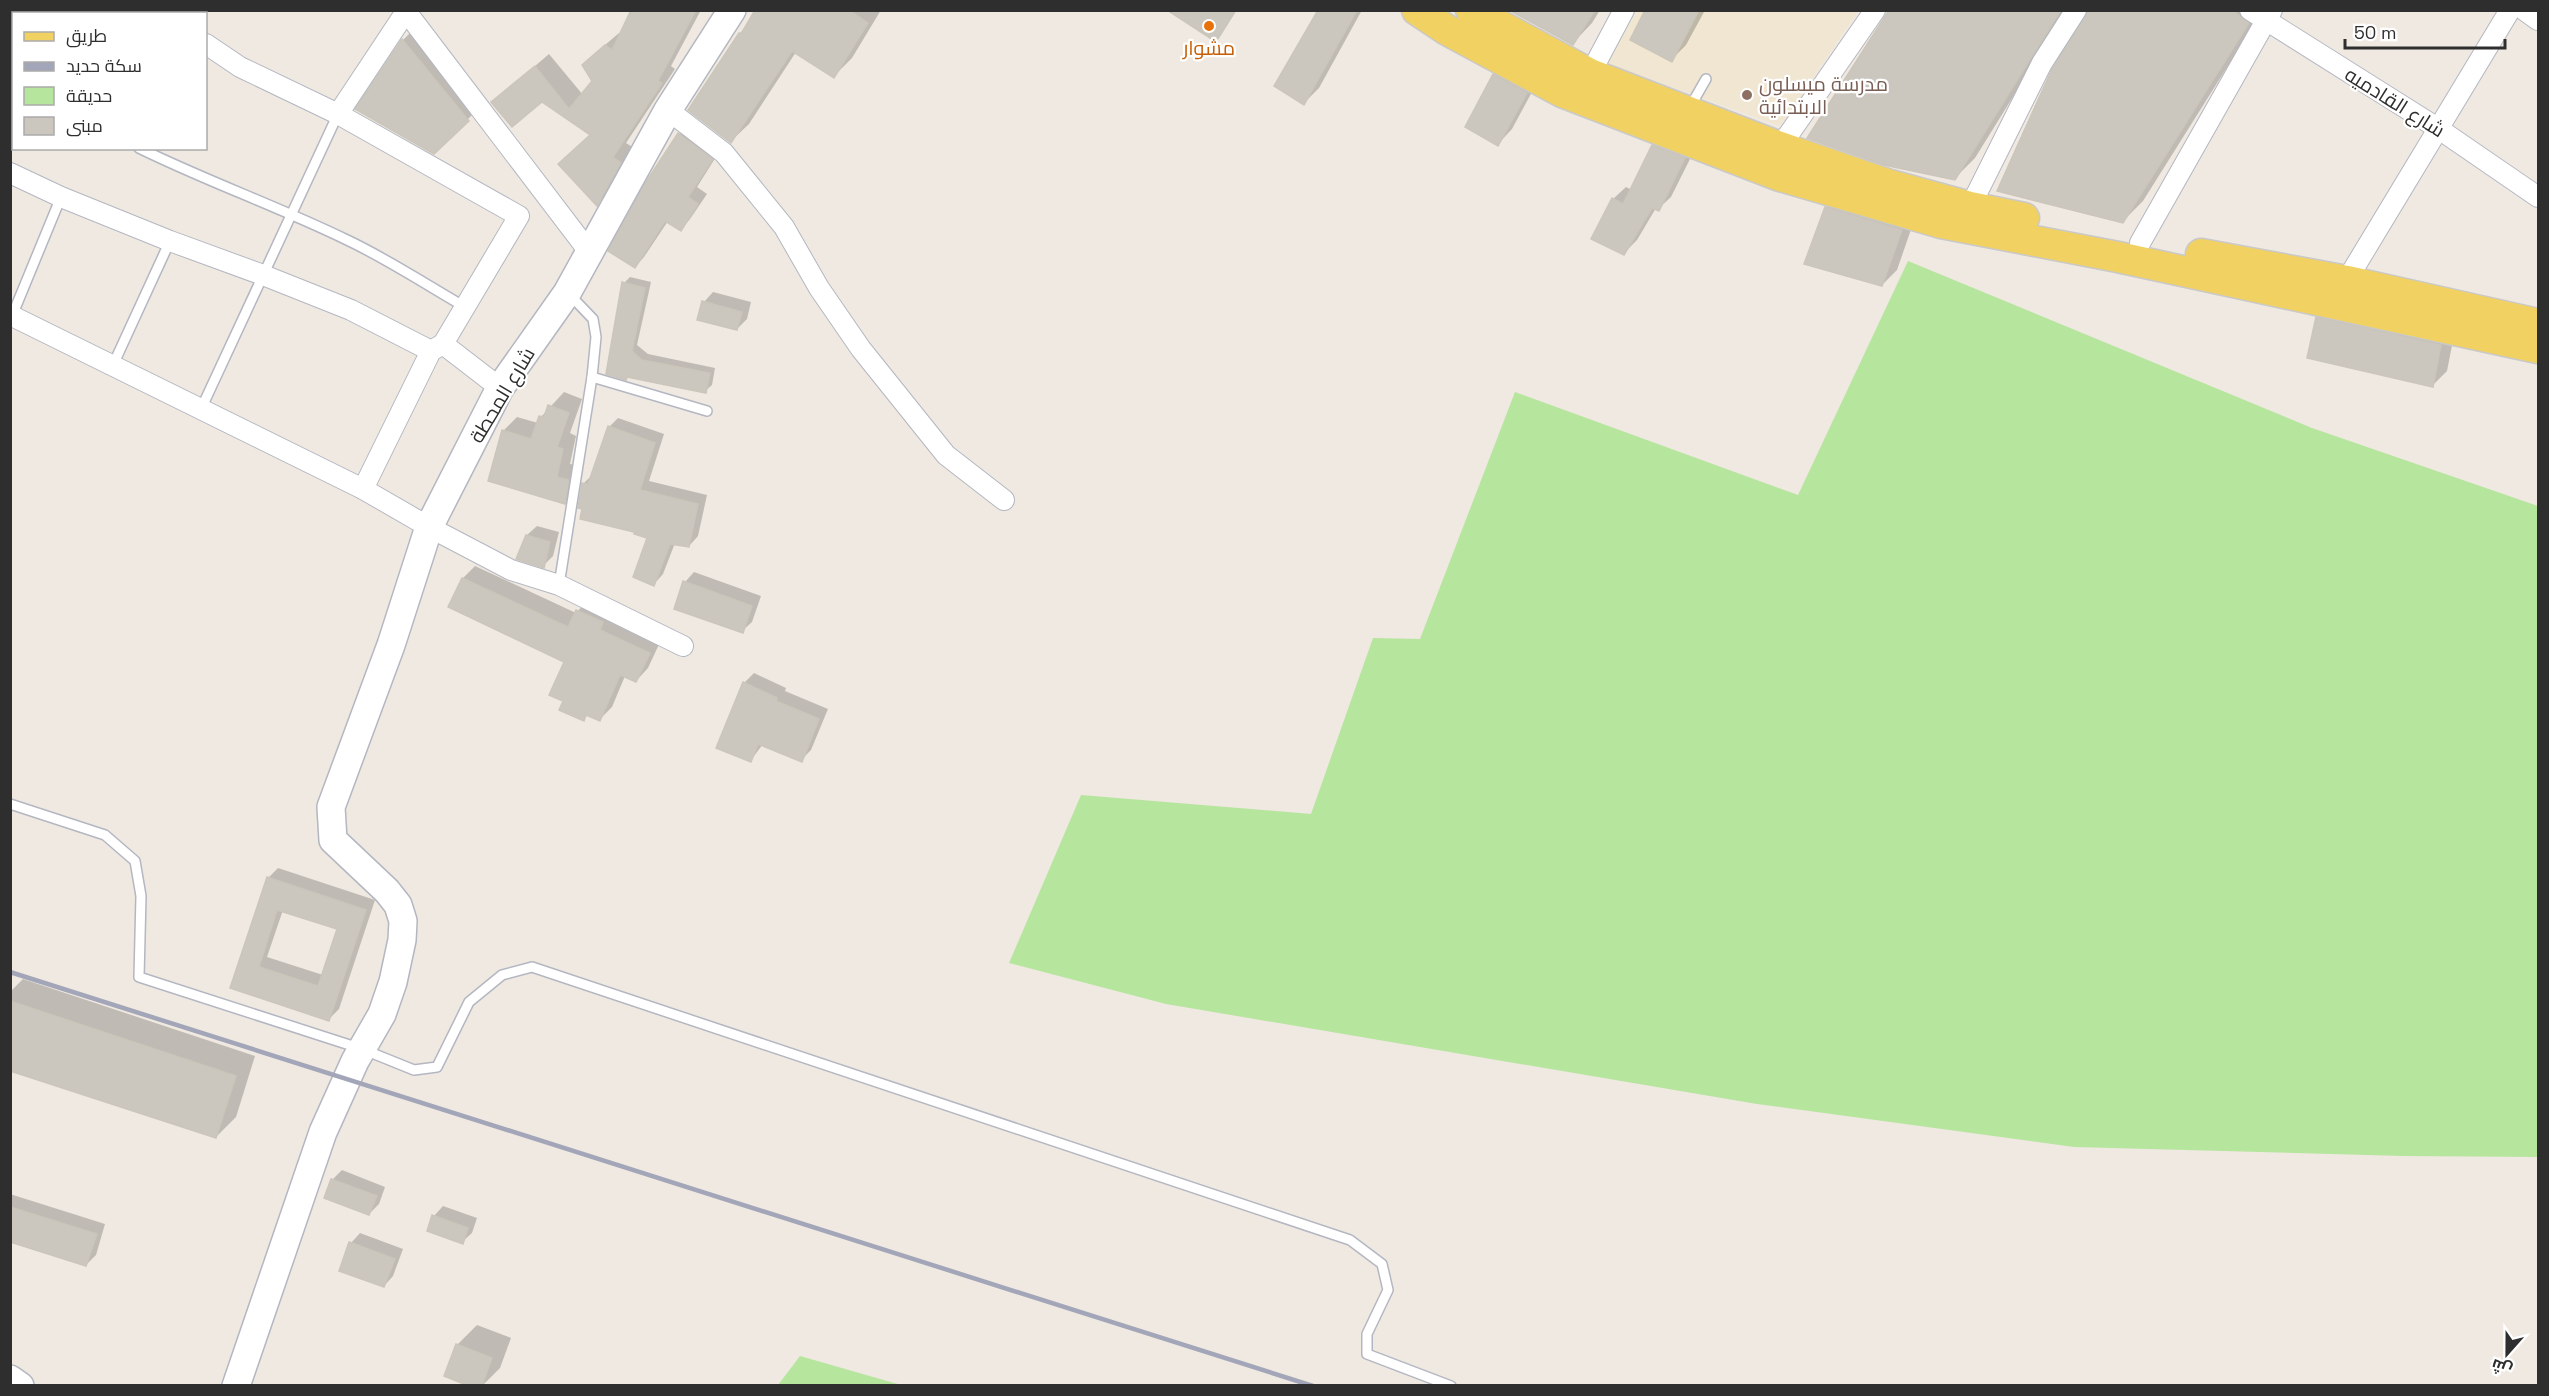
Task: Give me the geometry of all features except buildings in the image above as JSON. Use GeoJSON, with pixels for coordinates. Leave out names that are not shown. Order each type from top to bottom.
{"type":"FeatureCollection","features":[{"type":"Feature","properties":{"kind":"main road","name":"شارع المحطة"},"geometry":{"type":"LineString","coordinates":[[362,1049],[382,1014],[393,982],[402,940],[403,921],[398,905],[387,891],[333,840],[331,807],[391,645],[429,527],[500,388],[567,293],[668,110],[732,10]]}},
{"type":"Feature","properties":{"kind":"main road"},"geometry":{"type":"LineString","coordinates":[[1417,10],[1447,30],[1562,92],[1780,176],[1941,223],[2338,292],[2538,324]]}},
{"type":"Feature","properties":{"kind":"main road"},"geometry":{"type":"LineString","coordinates":[[1471,10],[1590,74],[1780,147],[1890,185],[1970,207],[2140,243],[2338,292],[2538,348]]}},
{"type":"Feature","properties":{"kind":"main road"},"geometry":{"type":"LineString","coordinates":[[236,1386],[323,1132],[362,1049]]}},
{"type":"Feature","properties":{"kind":"main road"},"geometry":{"type":"LineString","coordinates":[[10,1379],[20,1386]]}},
{"type":"Feature","properties":{"kind":"street"},"geometry":{"type":"LineString","coordinates":[[1590,74],[1624,10]]}},
{"type":"Feature","properties":{"kind":"street"},"geometry":{"type":"LineString","coordinates":[[1780,147],[1875,10]]}},
{"type":"Feature","properties":{"kind":"street"},"geometry":{"type":"LineString","coordinates":[[1941,223],[1970,207],[2042,63],[2076,10]]}},
{"type":"Feature","properties":{"kind":"street"},"geometry":{"type":"LineString","coordinates":[[2338,292],[2510,10]]}},
{"type":"Feature","properties":{"kind":"street"},"geometry":{"type":"LineString","coordinates":[[2524,10],[2538,20]]}},
{"type":"Feature","properties":{"kind":"street"},"geometry":{"type":"LineString","coordinates":[[338,114],[406,11],[590,253]]}},
{"type":"Feature","properties":{"kind":"street"},"geometry":{"type":"LineString","coordinates":[[2140,243],[2262,14]]}},
{"type":"Feature","properties":{"kind":"street","name":"شارع القادميه"},"geometry":{"type":"LineString","coordinates":[[2262,14],[2538,196]]}},
{"type":"Feature","properties":{"kind":"street"},"geometry":{"type":"LineString","coordinates":[[207,45],[240,67],[338,114],[519,216],[465,307],[437,347],[363,489]]}},
{"type":"Feature","properties":{"kind":"street"},"geometry":{"type":"LineString","coordinates":[[668,110],[723,153],[784,227],[819,288],[861,349],[946,455],[1004,501]]}},
{"type":"Feature","properties":{"kind":"street"},"geometry":{"type":"LineString","coordinates":[[10,173],[61,197],[170,241],[263,274],[437,347],[500,388]]}},
{"type":"Feature","properties":{"kind":"street"},"geometry":{"type":"LineString","coordinates":[[11,316],[363,489],[511,570],[559,585],[682,646]]}},
{"type":"Feature","properties":{"kind":"lane"},"geometry":{"type":"LineString","coordinates":[[1687,111],[1706,79]]}},
{"type":"Feature","properties":{"kind":"lane"},"geometry":{"type":"LineString","coordinates":[[201,409],[338,114]]}},
{"type":"Feature","properties":{"kind":"lane"},"geometry":{"type":"LineString","coordinates":[[143,150],[185,171],[292,214],[348,240],[465,307]]}},
{"type":"Feature","properties":{"kind":"lane"},"geometry":{"type":"LineString","coordinates":[[11,316],[61,197]]}},
{"type":"Feature","properties":{"kind":"lane"},"geometry":{"type":"LineString","coordinates":[[112,365],[170,241]]}},
{"type":"Feature","properties":{"kind":"lane"},"geometry":{"type":"LineString","coordinates":[[559,585],[592,377],[596,337],[593,319],[567,293]]}},
{"type":"Feature","properties":{"kind":"lane"},"geometry":{"type":"LineString","coordinates":[[592,377],[707,411]]}},
{"type":"Feature","properties":{"kind":"lane"},"geometry":{"type":"LineString","coordinates":[[10,804],[105,835],[135,861],[141,896],[139,977],[362,1049],[414,1070],[437,1067],[469,1002],[502,975],[531,967],[1350,1240],[1382,1264],[1388,1290],[1367,1334],[1367,1354],[1451,1386]]}},
{"type":"Feature","properties":{"kind":"shaded area","name":"مدرسة ميسلون الابتدائية"},"geometry":{"type":"Polygon","coordinates":[[[1637,11],[1858,11],[1780,126],[1607,64],[1637,11]]]}},
{"type":"Feature","properties":{"kind":"green space"},"geometry":{"type":"Polygon","coordinates":[[[1908,261],[2312,428],[2538,506],[2538,1157],[2403,1156],[2074,1147],[1757,1104],[1166,1004],[1009,963],[1081,795],[1311,814],[1373,638],[1420,639],[1515,392],[1798,495],[1908,261]]]}},
{"type":"Feature","properties":{"kind":"green space"},"geometry":{"type":"Polygon","coordinates":[[[800,1356],[901,1385],[778,1385],[800,1356]]]}},
{"type":"Feature","properties":{"kind":"railway"},"geometry":{"type":"LineString","coordinates":[[10,972],[1313,1386]]}},
{"type":"Feature","properties":{"kind":"place","name":"مشوار"},"geometry":{"type":"Point","coordinates":[1209,26]}},
{"type":"Feature","properties":{"kind":"place","name":"مدرسة ميسلون الابتدائية"},"geometry":{"type":"Point","coordinates":[1747,95]}}]}
